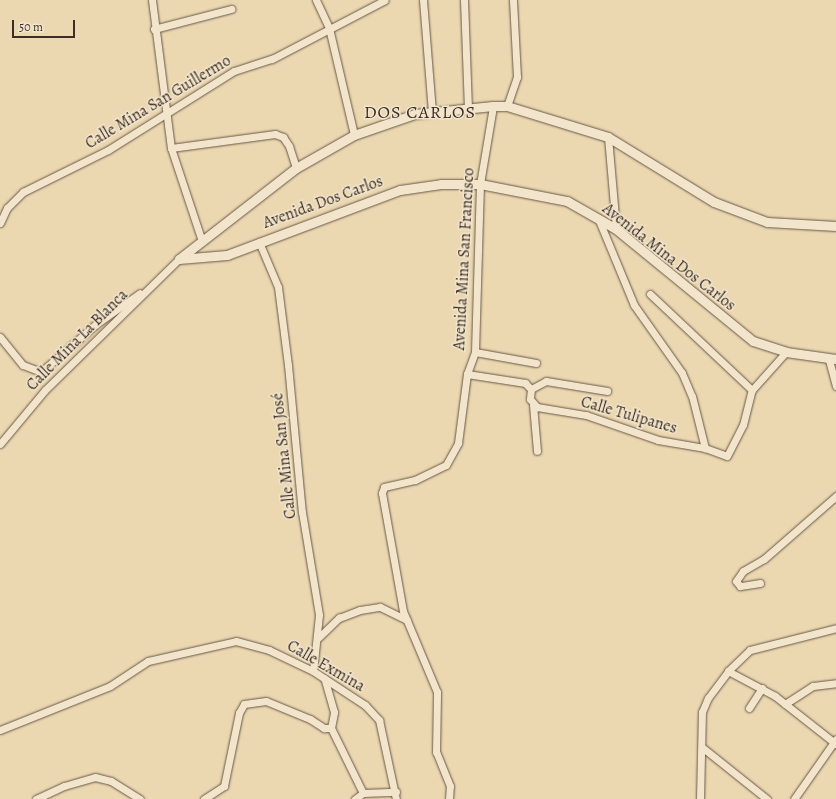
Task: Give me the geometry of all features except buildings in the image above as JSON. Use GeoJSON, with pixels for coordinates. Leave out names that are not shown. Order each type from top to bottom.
{"type":"FeatureCollection","features":[{"type":"Feature","properties":{"kind":"street"},"geometry":{"type":"LineString","coordinates":[[152,0],[154,29],[165,115],[171,148],[202,241]]}},
{"type":"Feature","properties":{"kind":"street"},"geometry":{"type":"LineString","coordinates":[[316,0],[329,28],[354,135]]}},
{"type":"Feature","properties":{"kind":"street","name":"Calle Mina San Guillermo"},"geometry":{"type":"LineString","coordinates":[[0,223],[7,208],[23,192],[108,150],[234,71],[272,59],[385,0]]}},
{"type":"Feature","properties":{"kind":"street"},"geometry":{"type":"LineString","coordinates":[[423,0],[432,112]]}},
{"type":"Feature","properties":{"kind":"street"},"geometry":{"type":"LineString","coordinates":[[464,0],[468,109]]}},
{"type":"Feature","properties":{"kind":"street"},"geometry":{"type":"LineString","coordinates":[[507,106],[517,77],[513,0]]}},
{"type":"Feature","properties":{"kind":"street"},"geometry":{"type":"LineString","coordinates":[[154,29],[231,9]]}},
{"type":"Feature","properties":{"kind":"street"},"geometry":{"type":"LineString","coordinates":[[179,259],[296,168],[354,135],[432,112],[493,106],[507,106],[608,137],[730,209],[767,222],[836,226]]}},
{"type":"Feature","properties":{"kind":"street","name":"Avenida Mina San Francisco"},"geometry":{"type":"LineString","coordinates":[[449,799],[450,786],[436,752],[437,692],[407,620],[382,493],[384,487],[415,480],[436,471],[452,456],[458,443],[467,374],[475,352],[480,184],[493,106]]}},
{"type":"Feature","properties":{"kind":"street"},"geometry":{"type":"LineString","coordinates":[[171,148],[275,134],[283,137],[289,146],[296,168]]}},
{"type":"Feature","properties":{"kind":"street"},"geometry":{"type":"LineString","coordinates":[[608,137],[616,229]]}},
{"type":"Feature","properties":{"kind":"street","name":"Avenida Dos Carlos"},"geometry":{"type":"LineString","coordinates":[[179,259],[227,255],[400,190],[441,184],[480,184]]}},
{"type":"Feature","properties":{"kind":"street","name":"Avenida Mina Dos Carlos"},"geometry":{"type":"LineString","coordinates":[[480,184],[567,201],[598,217],[616,229],[753,341],[786,352],[832,360]]}},
{"type":"Feature","properties":{"kind":"street"},"geometry":{"type":"LineString","coordinates":[[598,217],[634,305],[684,379],[705,448]]}},
{"type":"Feature","properties":{"kind":"street","name":"Calle Mina San José"},"geometry":{"type":"LineString","coordinates":[[259,242],[278,288],[319,637],[313,671]]}},
{"type":"Feature","properties":{"kind":"street","name":"Calle Mina La Blanca"},"geometry":{"type":"LineString","coordinates":[[0,444],[45,390],[179,259]]}},
{"type":"Feature","properties":{"kind":"street"},"geometry":{"type":"LineString","coordinates":[[0,337],[23,365],[41,372],[95,325],[150,286]]}},
{"type":"Feature","properties":{"kind":"street"},"geometry":{"type":"LineString","coordinates":[[650,294],[752,390],[786,352]]}},
{"type":"Feature","properties":{"kind":"street"},"geometry":{"type":"LineString","coordinates":[[475,352],[536,363]]}},
{"type":"Feature","properties":{"kind":"street"},"geometry":{"type":"LineString","coordinates":[[832,360],[836,386]]}},
{"type":"Feature","properties":{"kind":"street"},"geometry":{"type":"LineString","coordinates":[[467,374],[525,383],[532,389],[537,451]]}},
{"type":"Feature","properties":{"kind":"street"},"geometry":{"type":"LineString","coordinates":[[532,389],[546,380],[607,391]]}},
{"type":"Feature","properties":{"kind":"street","name":"Calle Tulipanes"},"geometry":{"type":"LineString","coordinates":[[533,405],[586,415],[658,440],[705,448],[718,455],[727,456],[732,452],[752,390]]}},
{"type":"Feature","properties":{"kind":"street"},"geometry":{"type":"LineString","coordinates":[[760,583],[740,586],[736,581],[743,572],[764,559],[836,496]]}},
{"type":"Feature","properties":{"kind":"street"},"geometry":{"type":"LineString","coordinates":[[319,637],[339,618],[360,610],[380,607],[407,620]]}},
{"type":"Feature","properties":{"kind":"street"},"geometry":{"type":"LineString","coordinates":[[700,799],[702,712],[708,698],[728,671],[750,650],[836,628]]}},
{"type":"Feature","properties":{"kind":"street","name":"Calle Exmina"},"geometry":{"type":"LineString","coordinates":[[0,730],[110,686],[148,661],[220,643],[236,641],[269,650],[313,671],[365,705],[379,720],[396,796]]}},
{"type":"Feature","properties":{"kind":"street"},"geometry":{"type":"LineString","coordinates":[[728,671],[762,688],[835,741],[794,799]]}},
{"type":"Feature","properties":{"kind":"street"},"geometry":{"type":"LineString","coordinates":[[324,678],[334,712],[331,728],[363,793]]}},
{"type":"Feature","properties":{"kind":"street"},"geometry":{"type":"LineString","coordinates":[[785,704],[813,686],[836,683]]}},
{"type":"Feature","properties":{"kind":"street"},"geometry":{"type":"LineString","coordinates":[[749,708],[762,688]]}},
{"type":"Feature","properties":{"kind":"street"},"geometry":{"type":"LineString","coordinates":[[204,799],[220,792],[230,765],[239,713],[244,704],[266,701],[310,719],[324,728],[331,728]]}},
{"type":"Feature","properties":{"kind":"street"},"geometry":{"type":"LineString","coordinates":[[702,748],[767,799]]}},
{"type":"Feature","properties":{"kind":"street"},"geometry":{"type":"LineString","coordinates":[[36,799],[64,786],[95,777],[110,781],[140,799]]}},
{"type":"Feature","properties":{"kind":"street"},"geometry":{"type":"LineString","coordinates":[[220,792],[225,799]]}},
{"type":"Feature","properties":{"kind":"street"},"geometry":{"type":"LineString","coordinates":[[355,799],[363,793],[396,796]]}},
{"type":"Feature","properties":{"kind":"district","name":"DOS CARLOS"},"geometry":{"type":"Point","coordinates":[420,112]}}]}
